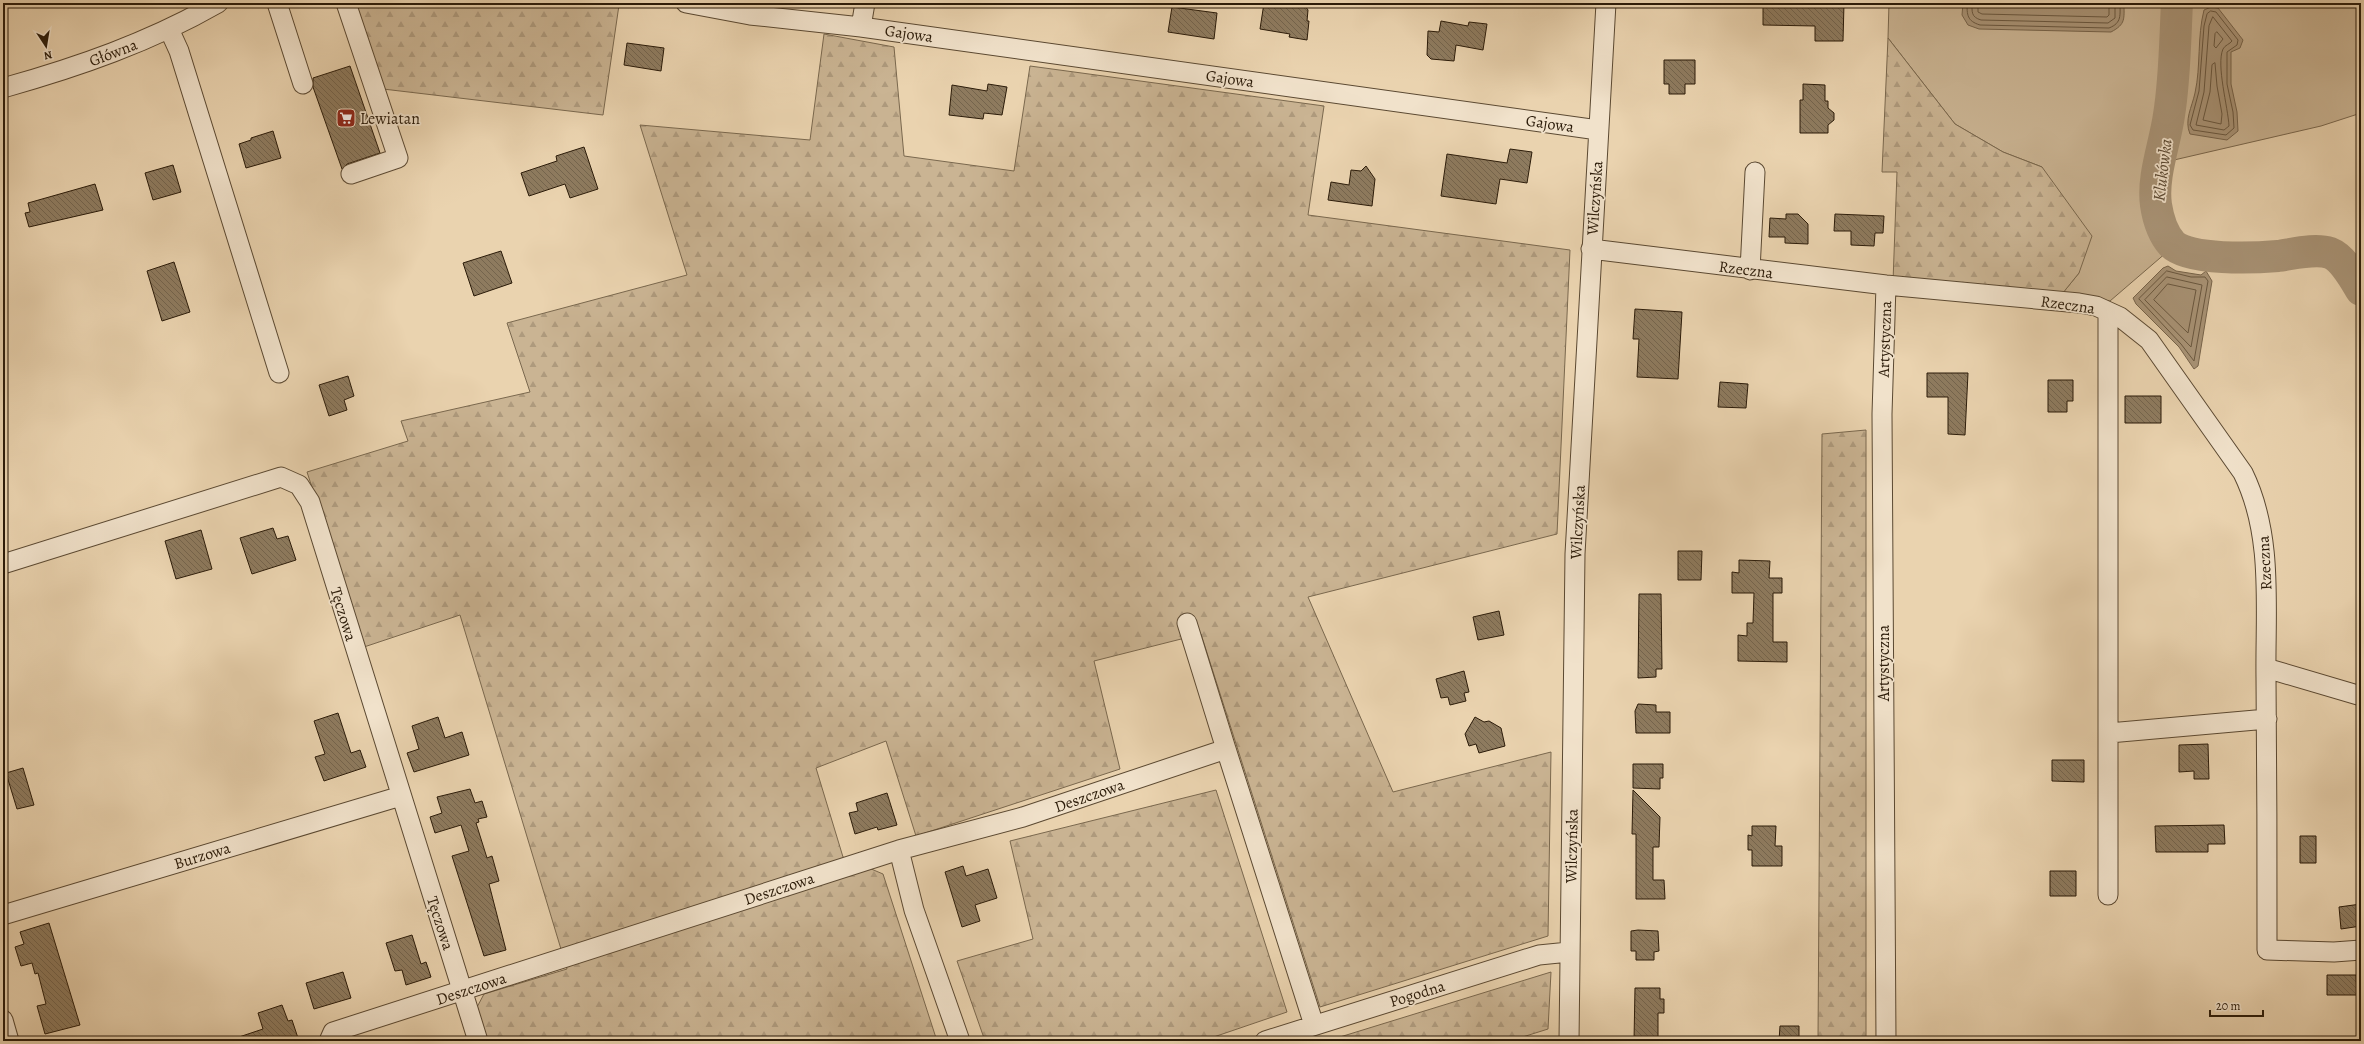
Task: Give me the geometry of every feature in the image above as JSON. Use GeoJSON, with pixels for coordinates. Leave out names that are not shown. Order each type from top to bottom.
{"type":"FeatureCollection","features":[{"type":"Feature","properties":{"kind":"street","name":"Główna"},"geometry":{"type":"LineString","coordinates":[[3,88],[92,62],[169,29],[192,10],[218,3]]}},
{"type":"Feature","properties":{"kind":"street"},"geometry":{"type":"LineString","coordinates":[[277,3],[303,84]]}},
{"type":"Feature","properties":{"kind":"street"},"geometry":{"type":"LineString","coordinates":[[346,3],[398,158],[351,174]]}},
{"type":"Feature","properties":{"kind":"street","name":"Gajowa"},"geometry":{"type":"LineString","coordinates":[[686,3],[750,15],[861,27],[1598,130]]}},
{"type":"Feature","properties":{"kind":"street","name":"Gajowa"},"geometry":{"type":"LineString","coordinates":[[861,27],[865,3]]}},
{"type":"Feature","properties":{"kind":"street","name":"Wilczyńska"},"geometry":{"type":"LineString","coordinates":[[1569,1041],[1575,554],[1606,3]]}},
{"type":"Feature","properties":{"kind":"street"},"geometry":{"type":"LineString","coordinates":[[169,29],[182,58],[279,373]]}},
{"type":"Feature","properties":{"kind":"street"},"geometry":{"type":"LineString","coordinates":[[1750,270],[1755,172]]}},
{"type":"Feature","properties":{"kind":"street","name":"Rzeczna"},"geometry":{"type":"LineString","coordinates":[[1591,249],[1886,286],[2079,303],[2120,317],[2149,340],[2242,473],[2252,492],[2264,536],[2267,718],[2267,950],[2334,952],[2361,950]]}},
{"type":"Feature","properties":{"kind":"street","name":"Artystyczna"},"geometry":{"type":"LineString","coordinates":[[1886,286],[1882,422],[1886,1041]]}},
{"type":"Feature","properties":{"kind":"street"},"geometry":{"type":"LineString","coordinates":[[2108,312],[2108,895]]}},
{"type":"Feature","properties":{"kind":"street","name":"Tęczowa"},"geometry":{"type":"LineString","coordinates":[[3,564],[281,478],[299,485],[310,502],[478,1041]]}},
{"type":"Feature","properties":{"kind":"street"},"geometry":{"type":"LineString","coordinates":[[1187,623],[1314,1025]]}},
{"type":"Feature","properties":{"kind":"street"},"geometry":{"type":"LineString","coordinates":[[2266,668],[2361,696]]}},
{"type":"Feature","properties":{"kind":"street"},"geometry":{"type":"LineString","coordinates":[[2109,733],[2267,718]]}},
{"type":"Feature","properties":{"kind":"street","name":"Deszczowa"},"geometry":{"type":"LineString","coordinates":[[331,1036],[463,991],[899,850],[1023,817],[1226,749]]}},
{"type":"Feature","properties":{"kind":"street","name":"Burzowa"},"geometry":{"type":"LineString","coordinates":[[3,915],[401,796]]}},
{"type":"Feature","properties":{"kind":"street"},"geometry":{"type":"LineString","coordinates":[[899,850],[914,910],[960,1041]]}},
{"type":"Feature","properties":{"kind":"street","name":"Pogodna"},"geometry":{"type":"LineString","coordinates":[[1265,1041],[1539,955],[1570,952]]}},
{"type":"Feature","properties":{"kind":"street"},"geometry":{"type":"LineString","coordinates":[[3,1020],[9,1041]]}},
{"type":"Feature","properties":{"kind":"green space"},"geometry":{"type":"Polygon","coordinates":[[[353,3],[602,3],[619,5],[603,115],[383,89],[353,3]]]}},
{"type":"Feature","properties":{"kind":"green space"},"geometry":{"type":"Polygon","coordinates":[[[1889,3],[2361,3],[2361,113],[2321,126],[2174,160],[2169,198],[2170,208],[2172,217],[2177,226],[2193,249],[2167,252],[2110,301],[2062,294],[2079,273],[2042,167],[2003,152],[1955,124],[1888,38],[1889,3]]]}},
{"type":"Feature","properties":{"kind":"green space"},"geometry":{"type":"Polygon","coordinates":[[[824,34],[894,47],[904,156],[1014,171],[1030,66],[1324,106],[1308,215],[1570,250],[1557,534],[1308,597],[1393,792],[1551,752],[1548,936],[1320,1007],[1201,634],[1094,661],[1120,769],[916,836],[886,741],[816,768],[843,857],[883,874],[937,1041],[589,1041],[587,1037],[574,1041],[486,1041],[476,1009],[484,994],[567,969],[460,615],[364,647],[307,472],[408,441],[401,421],[530,392],[507,323],[687,275],[640,125],[810,140],[824,34]]]}},
{"type":"Feature","properties":{"kind":"green space"},"geometry":{"type":"Polygon","coordinates":[[[1888,38],[1955,124],[2003,152],[2042,167],[2092,236],[2079,273],[2062,294],[1893,282],[1897,172],[1882,172],[1888,38]]]}},
{"type":"Feature","properties":{"kind":"green space"},"geometry":{"type":"Polygon","coordinates":[[[1866,430],[1866,1041],[1818,1041],[1822,434],[1866,430]]]}},
{"type":"Feature","properties":{"kind":"green space"},"geometry":{"type":"Polygon","coordinates":[[[1216,790],[1287,1012],[1202,1041],[985,1041],[957,961],[1033,939],[1010,841],[1216,790]]]}},
{"type":"Feature","properties":{"kind":"green space"},"geometry":{"type":"Polygon","coordinates":[[[1551,972],[1548,1029],[1510,1041],[1327,1041],[1551,972]]]}},
{"type":"Feature","properties":{"kind":"water"},"geometry":{"type":"Polygon","coordinates":[[[1963,3],[2124,3],[2124,17],[2122,24],[2111,32],[1979,29],[1968,25],[1962,15],[1963,3]]]}},
{"type":"Feature","properties":{"kind":"water"},"geometry":{"type":"Polygon","coordinates":[[[2211,7],[2218,8],[2243,40],[2240,48],[2231,52],[2231,84],[2237,112],[2238,131],[2227,140],[2190,134],[2188,129],[2188,119],[2197,83],[2202,20],[2204,10],[2211,7]]]}},
{"type":"Feature","properties":{"kind":"water"},"geometry":{"type":"Polygon","coordinates":[[[2168,266],[2176,271],[2201,275],[2206,271],[2212,281],[2198,366],[2194,369],[2179,347],[2136,304],[2133,298],[2163,268],[2168,266]]]}},
{"type":"Feature","properties":{"kind":"building"},"geometry":{"type":"Polygon","coordinates":[[[1264,3],[1303,3],[1308,10],[1307,21],[1309,21],[1307,40],[1289,37],[1290,34],[1260,29],[1264,3]]]}},
{"type":"Feature","properties":{"kind":"building"},"geometry":{"type":"Polygon","coordinates":[[[1763,3],[1844,3],[1843,41],[1815,41],[1815,26],[1763,25],[1763,3]]]}},
{"type":"Feature","properties":{"kind":"building"},"geometry":{"type":"Polygon","coordinates":[[[1172,7],[1217,13],[1214,39],[1168,32],[1172,7]]]}},
{"type":"Feature","properties":{"kind":"building"},"geometry":{"type":"Polygon","coordinates":[[[1441,21],[1468,26],[1469,22],[1487,24],[1483,50],[1456,45],[1454,61],[1431,59],[1427,55],[1428,31],[1439,32],[1441,21]]]}},
{"type":"Feature","properties":{"kind":"building"},"geometry":{"type":"Polygon","coordinates":[[[627,43],[664,48],[661,71],[624,65],[627,43]]]}},
{"type":"Feature","properties":{"kind":"building"},"geometry":{"type":"Polygon","coordinates":[[[1664,60],[1695,60],[1695,84],[1685,84],[1685,94],[1669,94],[1669,84],[1664,84],[1664,60]]]}},
{"type":"Feature","properties":{"kind":"building","name":"Lewiatan"},"geometry":{"type":"Polygon","coordinates":[[[350,66],[380,153],[347,164],[342,169],[313,87],[313,78],[350,66]]]}},
{"type":"Feature","properties":{"kind":"building"},"geometry":{"type":"Polygon","coordinates":[[[988,84],[1007,87],[1002,115],[984,113],[983,119],[949,115],[952,85],[987,91],[988,84]]]}},
{"type":"Feature","properties":{"kind":"building"},"geometry":{"type":"Polygon","coordinates":[[[1803,84],[1825,85],[1825,101],[1828,101],[1828,108],[1834,113],[1834,120],[1828,125],[1828,133],[1800,133],[1800,100],[1803,100],[1803,84]]]}},
{"type":"Feature","properties":{"kind":"building"},"geometry":{"type":"Polygon","coordinates":[[[273,131],[281,158],[246,168],[239,144],[251,140],[251,138],[273,131]]]}},
{"type":"Feature","properties":{"kind":"building"},"geometry":{"type":"Polygon","coordinates":[[[584,147],[598,189],[570,198],[565,184],[529,196],[521,173],[557,161],[556,156],[584,147]]]}},
{"type":"Feature","properties":{"kind":"building"},"geometry":{"type":"Polygon","coordinates":[[[1510,149],[1532,152],[1527,183],[1500,179],[1496,204],[1441,196],[1447,154],[1507,163],[1510,149]]]}},
{"type":"Feature","properties":{"kind":"building"},"geometry":{"type":"Polygon","coordinates":[[[173,165],[181,192],[153,200],[145,173],[173,165]]]}},
{"type":"Feature","properties":{"kind":"building"},"geometry":{"type":"Polygon","coordinates":[[[1366,166],[1375,179],[1372,206],[1328,200],[1331,182],[1349,185],[1351,170],[1361,171],[1366,166]]]}},
{"type":"Feature","properties":{"kind":"building"},"geometry":{"type":"Polygon","coordinates":[[[95,184],[103,210],[29,227],[25,213],[30,212],[28,203],[95,184]]]}},
{"type":"Feature","properties":{"kind":"building"},"geometry":{"type":"Polygon","coordinates":[[[1786,214],[1798,214],[1808,224],[1808,244],[1785,243],[1785,237],[1769,237],[1770,218],[1786,219],[1786,214]]]}},
{"type":"Feature","properties":{"kind":"building"},"geometry":{"type":"Polygon","coordinates":[[[1835,214],[1884,216],[1883,233],[1875,233],[1874,246],[1851,245],[1851,231],[1834,231],[1835,214]]]}},
{"type":"Feature","properties":{"kind":"building"},"geometry":{"type":"Polygon","coordinates":[[[501,251],[512,283],[474,296],[463,263],[501,251]]]}},
{"type":"Feature","properties":{"kind":"building"},"geometry":{"type":"Polygon","coordinates":[[[174,262],[190,312],[162,321],[147,271],[174,262]]]}},
{"type":"Feature","properties":{"kind":"building"},"geometry":{"type":"Polygon","coordinates":[[[1635,309],[1682,312],[1678,379],[1637,377],[1639,339],[1633,339],[1635,309]]]}},
{"type":"Feature","properties":{"kind":"building"},"geometry":{"type":"Polygon","coordinates":[[[1927,373],[1968,373],[1965,435],[1948,434],[1948,397],[1927,397],[1927,373]]]}},
{"type":"Feature","properties":{"kind":"building"},"geometry":{"type":"Polygon","coordinates":[[[348,376],[354,396],[344,400],[347,410],[329,416],[319,385],[348,376]]]}},
{"type":"Feature","properties":{"kind":"building"},"geometry":{"type":"Polygon","coordinates":[[[2048,380],[2073,380],[2073,401],[2067,401],[2067,412],[2048,412],[2048,380]]]}},
{"type":"Feature","properties":{"kind":"building"},"geometry":{"type":"Polygon","coordinates":[[[1720,382],[1748,384],[1746,408],[1718,407],[1720,382]]]}},
{"type":"Feature","properties":{"kind":"building"},"geometry":{"type":"Polygon","coordinates":[[[2125,396],[2161,396],[2161,423],[2125,423],[2125,396]]]}},
{"type":"Feature","properties":{"kind":"building"},"geometry":{"type":"Polygon","coordinates":[[[273,528],[277,539],[288,536],[296,560],[252,574],[240,538],[273,528]]]}},
{"type":"Feature","properties":{"kind":"building"},"geometry":{"type":"Polygon","coordinates":[[[201,530],[212,569],[176,579],[165,541],[201,530]]]}},
{"type":"Feature","properties":{"kind":"building"},"geometry":{"type":"Polygon","coordinates":[[[1678,551],[1702,551],[1701,580],[1678,580],[1678,551]]]}},
{"type":"Feature","properties":{"kind":"building"},"geometry":{"type":"Polygon","coordinates":[[[1739,560],[1770,561],[1769,578],[1782,578],[1782,593],[1773,593],[1773,642],[1787,642],[1787,662],[1738,661],[1738,635],[1747,636],[1747,623],[1753,623],[1754,593],[1732,593],[1732,572],[1739,573],[1739,560]]]}},
{"type":"Feature","properties":{"kind":"building"},"geometry":{"type":"Polygon","coordinates":[[[1639,594],[1661,594],[1662,669],[1656,669],[1656,677],[1638,678],[1639,594]]]}},
{"type":"Feature","properties":{"kind":"building"},"geometry":{"type":"Polygon","coordinates":[[[1499,611],[1504,635],[1478,640],[1473,617],[1499,611]]]}},
{"type":"Feature","properties":{"kind":"building"},"geometry":{"type":"Polygon","coordinates":[[[1464,671],[1469,692],[1464,693],[1466,701],[1450,705],[1448,697],[1441,698],[1436,679],[1464,671]]]}},
{"type":"Feature","properties":{"kind":"building"},"geometry":{"type":"Polygon","coordinates":[[[1638,704],[1656,705],[1656,712],[1670,712],[1670,733],[1636,733],[1635,711],[1638,704]]]}},
{"type":"Feature","properties":{"kind":"building"},"geometry":{"type":"Polygon","coordinates":[[[338,713],[351,753],[360,750],[366,767],[324,781],[315,757],[325,754],[314,721],[338,713]]]}},
{"type":"Feature","properties":{"kind":"building"},"geometry":{"type":"Polygon","coordinates":[[[438,717],[445,738],[462,732],[469,755],[414,772],[407,753],[419,749],[412,726],[438,717]]]}},
{"type":"Feature","properties":{"kind":"building"},"geometry":{"type":"Polygon","coordinates":[[[1475,717],[1484,722],[1489,721],[1501,728],[1505,746],[1479,753],[1476,744],[1469,746],[1465,734],[1475,717]]]}},
{"type":"Feature","properties":{"kind":"building"},"geometry":{"type":"Polygon","coordinates":[[[2208,744],[2209,779],[2194,779],[2194,771],[2179,772],[2179,745],[2208,744]]]}},
{"type":"Feature","properties":{"kind":"building"},"geometry":{"type":"Polygon","coordinates":[[[2052,760],[2084,760],[2084,782],[2052,781],[2052,760]]]}},
{"type":"Feature","properties":{"kind":"building"},"geometry":{"type":"Polygon","coordinates":[[[1633,764],[1663,764],[1663,778],[1660,778],[1660,789],[1633,788],[1633,764]]]}},
{"type":"Feature","properties":{"kind":"building"},"geometry":{"type":"Polygon","coordinates":[[[23,768],[34,805],[17,809],[6,773],[23,768]]]}},
{"type":"Feature","properties":{"kind":"building"},"geometry":{"type":"Polygon","coordinates":[[[470,789],[475,803],[482,801],[487,817],[478,819],[479,822],[476,823],[487,858],[492,856],[499,881],[489,884],[506,950],[484,956],[452,856],[469,851],[461,825],[435,833],[430,817],[442,813],[437,797],[470,789]]]}},
{"type":"Feature","properties":{"kind":"building"},"geometry":{"type":"Polygon","coordinates":[[[1633,790],[1660,817],[1659,847],[1653,847],[1653,880],[1664,880],[1665,899],[1636,899],[1636,834],[1632,834],[1633,790]]]}},
{"type":"Feature","properties":{"kind":"building"},"geometry":{"type":"Polygon","coordinates":[[[887,793],[897,825],[878,830],[877,827],[855,834],[849,813],[858,811],[856,803],[887,793]]]}},
{"type":"Feature","properties":{"kind":"building"},"geometry":{"type":"Polygon","coordinates":[[[2224,825],[2225,844],[2208,844],[2208,852],[2156,852],[2155,826],[2224,825]]]}},
{"type":"Feature","properties":{"kind":"building"},"geometry":{"type":"Polygon","coordinates":[[[1752,826],[1776,826],[1775,846],[1782,846],[1782,866],[1752,866],[1752,850],[1748,850],[1748,835],[1752,836],[1752,826]]]}},
{"type":"Feature","properties":{"kind":"building"},"geometry":{"type":"Polygon","coordinates":[[[2300,836],[2316,836],[2316,863],[2300,863],[2300,836]]]}},
{"type":"Feature","properties":{"kind":"building"},"geometry":{"type":"Polygon","coordinates":[[[963,866],[966,876],[988,869],[997,898],[975,905],[980,921],[962,927],[945,872],[963,866]]]}},
{"type":"Feature","properties":{"kind":"building"},"geometry":{"type":"Polygon","coordinates":[[[2050,871],[2076,871],[2076,896],[2050,896],[2050,871]]]}},
{"type":"Feature","properties":{"kind":"building"},"geometry":{"type":"Polygon","coordinates":[[[2361,904],[2361,926],[2341,929],[2339,907],[2361,904]]]}},
{"type":"Feature","properties":{"kind":"building"},"geometry":{"type":"Polygon","coordinates":[[[49,923],[80,1025],[45,1034],[37,1006],[46,1004],[38,973],[35,974],[32,963],[21,966],[15,947],[24,944],[20,932],[49,923]]]}},
{"type":"Feature","properties":{"kind":"building"},"geometry":{"type":"Polygon","coordinates":[[[1631,931],[1658,931],[1659,951],[1654,952],[1654,960],[1636,960],[1636,951],[1631,951],[1631,931]]]}},
{"type":"Feature","properties":{"kind":"building"},"geometry":{"type":"Polygon","coordinates":[[[412,935],[421,964],[426,962],[431,977],[406,985],[402,970],[395,971],[386,943],[412,935]]]}},
{"type":"Feature","properties":{"kind":"building"},"geometry":{"type":"Polygon","coordinates":[[[343,972],[351,998],[314,1009],[306,983],[343,972]]]}},
{"type":"Feature","properties":{"kind":"building"},"geometry":{"type":"Polygon","coordinates":[[[2327,975],[2356,975],[2357,995],[2327,995],[2327,975]]]}},
{"type":"Feature","properties":{"kind":"building"},"geometry":{"type":"Polygon","coordinates":[[[1635,988],[1660,988],[1660,999],[1664,999],[1664,1013],[1658,1013],[1658,1041],[1634,1041],[1635,988]]]}},
{"type":"Feature","properties":{"kind":"building"},"geometry":{"type":"Polygon","coordinates":[[[282,1005],[288,1021],[292,1020],[299,1041],[236,1041],[236,1038],[263,1029],[258,1013],[282,1005]]]}},
{"type":"Feature","properties":{"kind":"building"},"geometry":{"type":"Polygon","coordinates":[[[1780,1026],[1799,1026],[1799,1041],[1779,1041],[1780,1026]]]}},
{"type":"Feature","properties":{"kind":"waterway","name":"Klukówka"},"geometry":{"type":"LineString","coordinates":[[2177,3],[2174,73],[2171,101],[2157,171],[2155,194],[2160,220],[2169,240],[2180,249],[2207,256],[2239,258],[2268,257],[2311,251],[2330,253],[2344,264],[2352,274],[2361,290]]}},
{"type":"Feature","properties":{"kind":"place","name":"Lewiatan"},"geometry":{"type":"Point","coordinates":[346,118]}}]}
